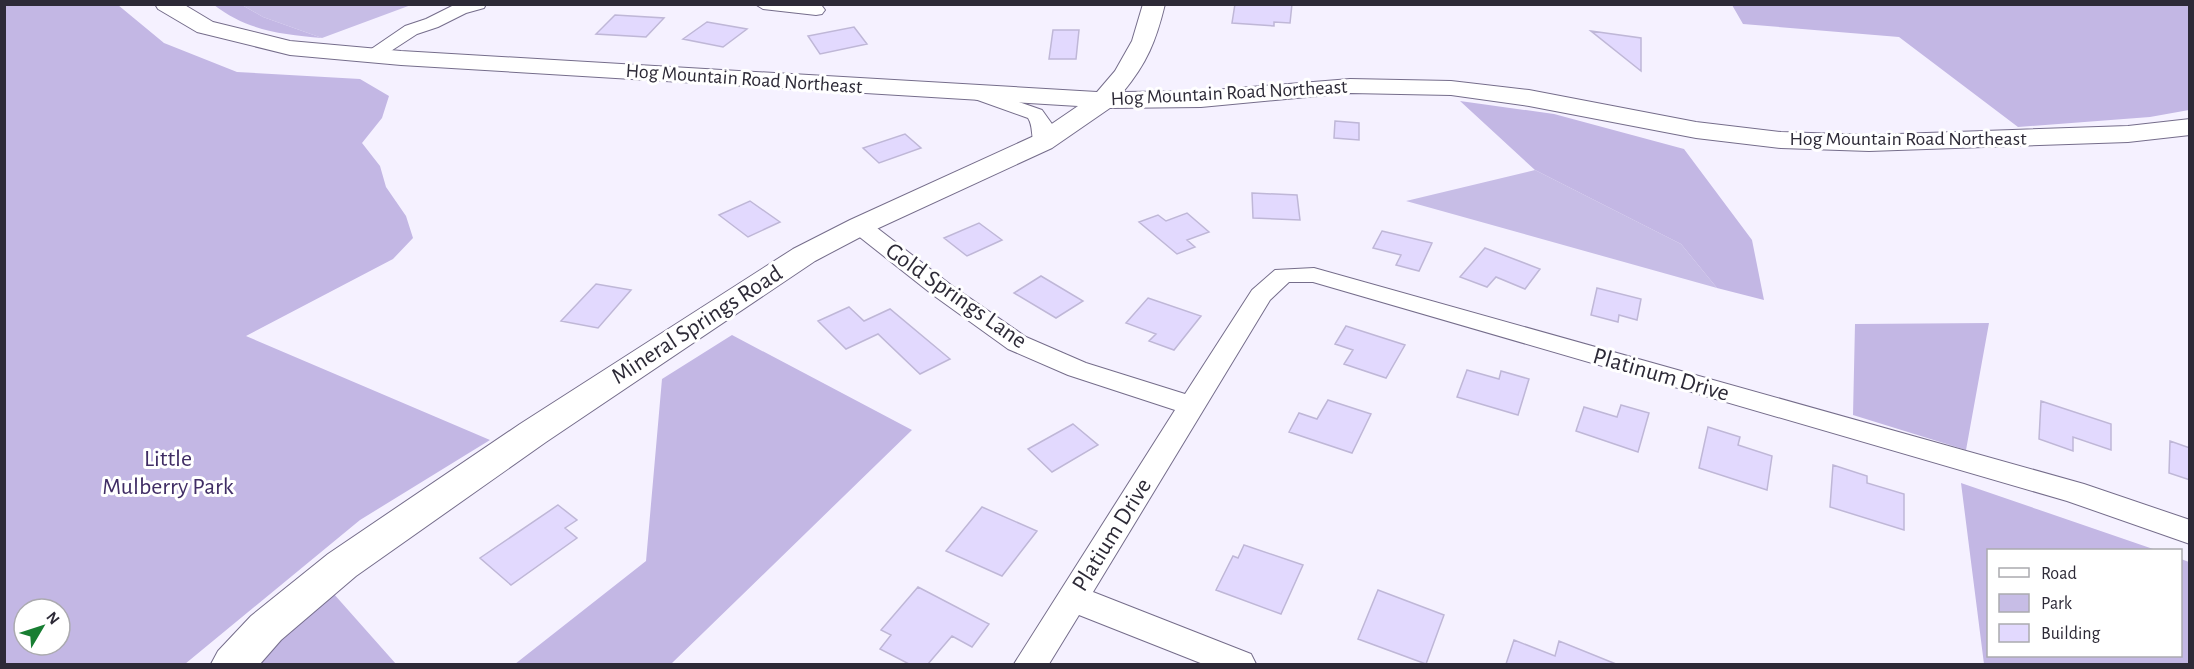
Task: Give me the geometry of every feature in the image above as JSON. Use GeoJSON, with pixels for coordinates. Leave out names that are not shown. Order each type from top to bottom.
{"type":"FeatureCollection","features":[{"type":"Feature","properties":{"kind":"street","name":"Hog Mountain Road Northeast"},"geometry":{"type":"LineString","coordinates":[[166,4],[205,27],[291,48],[370,56],[979,94],[1104,100],[1201,99],[1350,86],[1451,88],[1541,100],[1696,130],[1781,140],[1869,143],[2128,134],[2190,127]]}},
{"type":"Feature","properties":{"kind":"street"},"geometry":{"type":"LineString","coordinates":[[370,56],[411,30],[432,23],[460,9],[478,4]]}},
{"type":"Feature","properties":{"kind":"street"},"geometry":{"type":"LineString","coordinates":[[763,4],[816,10]]}},
{"type":"Feature","properties":{"kind":"street","name":"Mineral Springs Road"},"geometry":{"type":"LineString","coordinates":[[233,664],[266,628],[342,565],[533,433],[804,255],[860,226],[1043,142],[1104,100],[1125,74],[1144,41],[1154,4]]}},
{"type":"Feature","properties":{"kind":"street"},"geometry":{"type":"LineString","coordinates":[[401,58],[428,32],[432,23]]}},
{"type":"Feature","properties":{"kind":"street"},"geometry":{"type":"LineString","coordinates":[[979,94],[1035,114],[1042,124],[1043,142]]}},
{"type":"Feature","properties":{"kind":"street","name":"Gold Springs Lane"},"geometry":{"type":"LineString","coordinates":[[860,226],[942,290],[1017,343],[1077,369],[1193,405]]}},
{"type":"Feature","properties":{"kind":"street","name":"Platinum Drive"},"geometry":{"type":"LineString","coordinates":[[1193,405],[1270,284],[1283,275],[1314,275],[2074,492],[2190,532]]}},
{"type":"Feature","properties":{"kind":"street","name":"Platium Drive"},"geometry":{"type":"LineString","coordinates":[[1031,664],[1193,405]]}},
{"type":"Feature","properties":{"kind":"street"},"geometry":{"type":"LineString","coordinates":[[1072,598],[1239,664]]}},
{"type":"Feature","properties":{"kind":"green space","name":"Little Mulberry Park"},"geometry":{"type":"Polygon","coordinates":[[[4,5],[118,5],[164,43],[237,72],[360,79],[389,96],[382,118],[362,143],[380,166],[386,187],[406,216],[413,238],[393,259],[246,336],[490,440],[360,520],[185,664],[5,664],[4,5]]]}},
{"type":"Feature","properties":{"kind":"green space"},"geometry":{"type":"Polygon","coordinates":[[[214,5],[242,5],[263,17],[322,38],[265,30],[239,21],[214,5]]]}},
{"type":"Feature","properties":{"kind":"green space"},"geometry":{"type":"Polygon","coordinates":[[[242,5],[411,5],[322,38],[263,17],[242,5]]]}},
{"type":"Feature","properties":{"kind":"green space"},"geometry":{"type":"Polygon","coordinates":[[[1732,5],[2189,5],[2189,110],[2150,117],[2018,127],[1899,37],[1743,24],[1732,5]]]}},
{"type":"Feature","properties":{"kind":"green space"},"geometry":{"type":"Polygon","coordinates":[[[1460,101],[1554,114],[1684,149],[1752,240],[1764,300],[1717,288],[1681,244],[1535,170],[1460,101]]]}},
{"type":"Feature","properties":{"kind":"green space"},"geometry":{"type":"Polygon","coordinates":[[[1535,170],[1681,244],[1717,288],[1406,201],[1535,170]]]}},
{"type":"Feature","properties":{"kind":"green space"},"geometry":{"type":"Polygon","coordinates":[[[1989,323],[1966,450],[1853,415],[1855,324],[1989,323]]]}},
{"type":"Feature","properties":{"kind":"green space"},"geometry":{"type":"Polygon","coordinates":[[[732,335],[912,430],[671,664],[515,664],[646,561],[662,379],[732,335]]]}},
{"type":"Feature","properties":{"kind":"green space"},"geometry":{"type":"Polygon","coordinates":[[[1961,483],[2153,549],[1987,549],[1987,657],[2182,657],[2182,559],[2189,562],[2189,664],[1984,664],[1961,483]]]}},
{"type":"Feature","properties":{"kind":"green space"},"geometry":{"type":"Polygon","coordinates":[[[333,593],[396,664],[257,664],[268,652],[333,593]]]}},
{"type":"Feature","properties":{"kind":"building"},"geometry":{"type":"Polygon","coordinates":[[[1235,4],[1292,4],[1290,23],[1274,22],[1274,26],[1232,23],[1235,4]]]}},
{"type":"Feature","properties":{"kind":"building"},"geometry":{"type":"Polygon","coordinates":[[[615,15],[664,18],[646,37],[596,34],[615,15]]]}},
{"type":"Feature","properties":{"kind":"building"},"geometry":{"type":"Polygon","coordinates":[[[707,22],[747,29],[723,47],[683,39],[707,22]]]}},
{"type":"Feature","properties":{"kind":"building"},"geometry":{"type":"Polygon","coordinates":[[[854,27],[867,44],[820,54],[808,36],[854,27]]]}},
{"type":"Feature","properties":{"kind":"building"},"geometry":{"type":"Polygon","coordinates":[[[1053,30],[1079,30],[1076,59],[1049,59],[1053,30]]]}},
{"type":"Feature","properties":{"kind":"building"},"geometry":{"type":"Polygon","coordinates":[[[1591,31],[1641,38],[1641,71],[1591,31]]]}},
{"type":"Feature","properties":{"kind":"building"},"geometry":{"type":"Polygon","coordinates":[[[1335,121],[1359,123],[1359,140],[1334,138],[1335,121]]]}},
{"type":"Feature","properties":{"kind":"building"},"geometry":{"type":"Polygon","coordinates":[[[905,134],[921,148],[879,163],[863,148],[905,134]]]}},
{"type":"Feature","properties":{"kind":"building"},"geometry":{"type":"Polygon","coordinates":[[[1252,193],[1297,195],[1300,220],[1253,218],[1252,193]]]}},
{"type":"Feature","properties":{"kind":"building"},"geometry":{"type":"Polygon","coordinates":[[[750,201],[780,222],[748,237],[719,215],[750,201]]]}},
{"type":"Feature","properties":{"kind":"building"},"geometry":{"type":"Polygon","coordinates":[[[1187,213],[1209,232],[1187,240],[1195,247],[1177,254],[1139,222],[1158,215],[1166,221],[1187,213]]]}},
{"type":"Feature","properties":{"kind":"building"},"geometry":{"type":"Polygon","coordinates":[[[979,223],[1002,240],[967,256],[944,238],[979,223]]]}},
{"type":"Feature","properties":{"kind":"building"},"geometry":{"type":"Polygon","coordinates":[[[1382,231],[1432,243],[1419,271],[1396,265],[1401,255],[1373,248],[1382,231]]]}},
{"type":"Feature","properties":{"kind":"building"},"geometry":{"type":"Polygon","coordinates":[[[1485,248],[1540,269],[1525,289],[1496,277],[1487,287],[1460,277],[1485,248]]]}},
{"type":"Feature","properties":{"kind":"building"},"geometry":{"type":"Polygon","coordinates":[[[1041,276],[1083,301],[1056,318],[1014,293],[1041,276]]]}},
{"type":"Feature","properties":{"kind":"building"},"geometry":{"type":"Polygon","coordinates":[[[596,284],[631,290],[598,328],[561,321],[596,284]]]}},
{"type":"Feature","properties":{"kind":"building"},"geometry":{"type":"Polygon","coordinates":[[[1597,288],[1641,299],[1637,320],[1619,315],[1618,322],[1591,315],[1597,288]]]}},
{"type":"Feature","properties":{"kind":"building"},"geometry":{"type":"Polygon","coordinates":[[[1148,298],[1201,316],[1174,350],[1149,341],[1156,334],[1126,323],[1148,298]]]}},
{"type":"Feature","properties":{"kind":"building"},"geometry":{"type":"Polygon","coordinates":[[[849,307],[864,321],[890,309],[950,359],[920,374],[878,334],[846,349],[818,321],[849,307]]]}},
{"type":"Feature","properties":{"kind":"building"},"geometry":{"type":"Polygon","coordinates":[[[1346,326],[1405,345],[1386,378],[1344,364],[1353,350],[1335,344],[1346,326]]]}},
{"type":"Feature","properties":{"kind":"building"},"geometry":{"type":"Polygon","coordinates":[[[1467,370],[1499,379],[1501,371],[1529,379],[1518,415],[1457,397],[1467,370]]]}},
{"type":"Feature","properties":{"kind":"building"},"geometry":{"type":"Polygon","coordinates":[[[1328,400],[1371,414],[1352,453],[1289,432],[1299,413],[1317,419],[1328,400]]]}},
{"type":"Feature","properties":{"kind":"building"},"geometry":{"type":"Polygon","coordinates":[[[2041,401],[2111,424],[2111,450],[2073,437],[2073,451],[2039,439],[2041,401]]]}},
{"type":"Feature","properties":{"kind":"building"},"geometry":{"type":"Polygon","coordinates":[[[1621,405],[1649,413],[1638,452],[1576,431],[1584,407],[1617,417],[1621,405]]]}},
{"type":"Feature","properties":{"kind":"building"},"geometry":{"type":"Polygon","coordinates":[[[1073,424],[1098,445],[1052,472],[1028,449],[1073,424]]]}},
{"type":"Feature","properties":{"kind":"building"},"geometry":{"type":"Polygon","coordinates":[[[1708,427],[1740,437],[1738,445],[1772,456],[1767,490],[1699,468],[1708,427]]]}},
{"type":"Feature","properties":{"kind":"building"},"geometry":{"type":"Polygon","coordinates":[[[2170,441],[2190,448],[2190,480],[2169,473],[2170,441]]]}},
{"type":"Feature","properties":{"kind":"building"},"geometry":{"type":"Polygon","coordinates":[[[1833,465],[1867,476],[1867,483],[1904,494],[1904,530],[1830,507],[1833,465]]]}},
{"type":"Feature","properties":{"kind":"building"},"geometry":{"type":"Polygon","coordinates":[[[558,505],[577,520],[565,528],[577,538],[511,585],[480,558],[558,505]]]}},
{"type":"Feature","properties":{"kind":"building"},"geometry":{"type":"Polygon","coordinates":[[[982,507],[1037,531],[1002,576],[946,551],[982,507]]]}},
{"type":"Feature","properties":{"kind":"building"},"geometry":{"type":"Polygon","coordinates":[[[1244,545],[1303,565],[1281,614],[1216,590],[1233,556],[1238,558],[1244,545]]]}},
{"type":"Feature","properties":{"kind":"building"},"geometry":{"type":"Polygon","coordinates":[[[918,587],[989,624],[972,647],[952,636],[928,664],[909,664],[880,649],[891,635],[881,630],[918,587]]]}},
{"type":"Feature","properties":{"kind":"building"},"geometry":{"type":"Polygon","coordinates":[[[1378,590],[1444,615],[1426,664],[1358,639],[1378,590]]]}},
{"type":"Feature","properties":{"kind":"building"},"geometry":{"type":"Polygon","coordinates":[[[1514,640],[1555,656],[1559,641],[1616,664],[1506,664],[1514,640]]]}}]}
